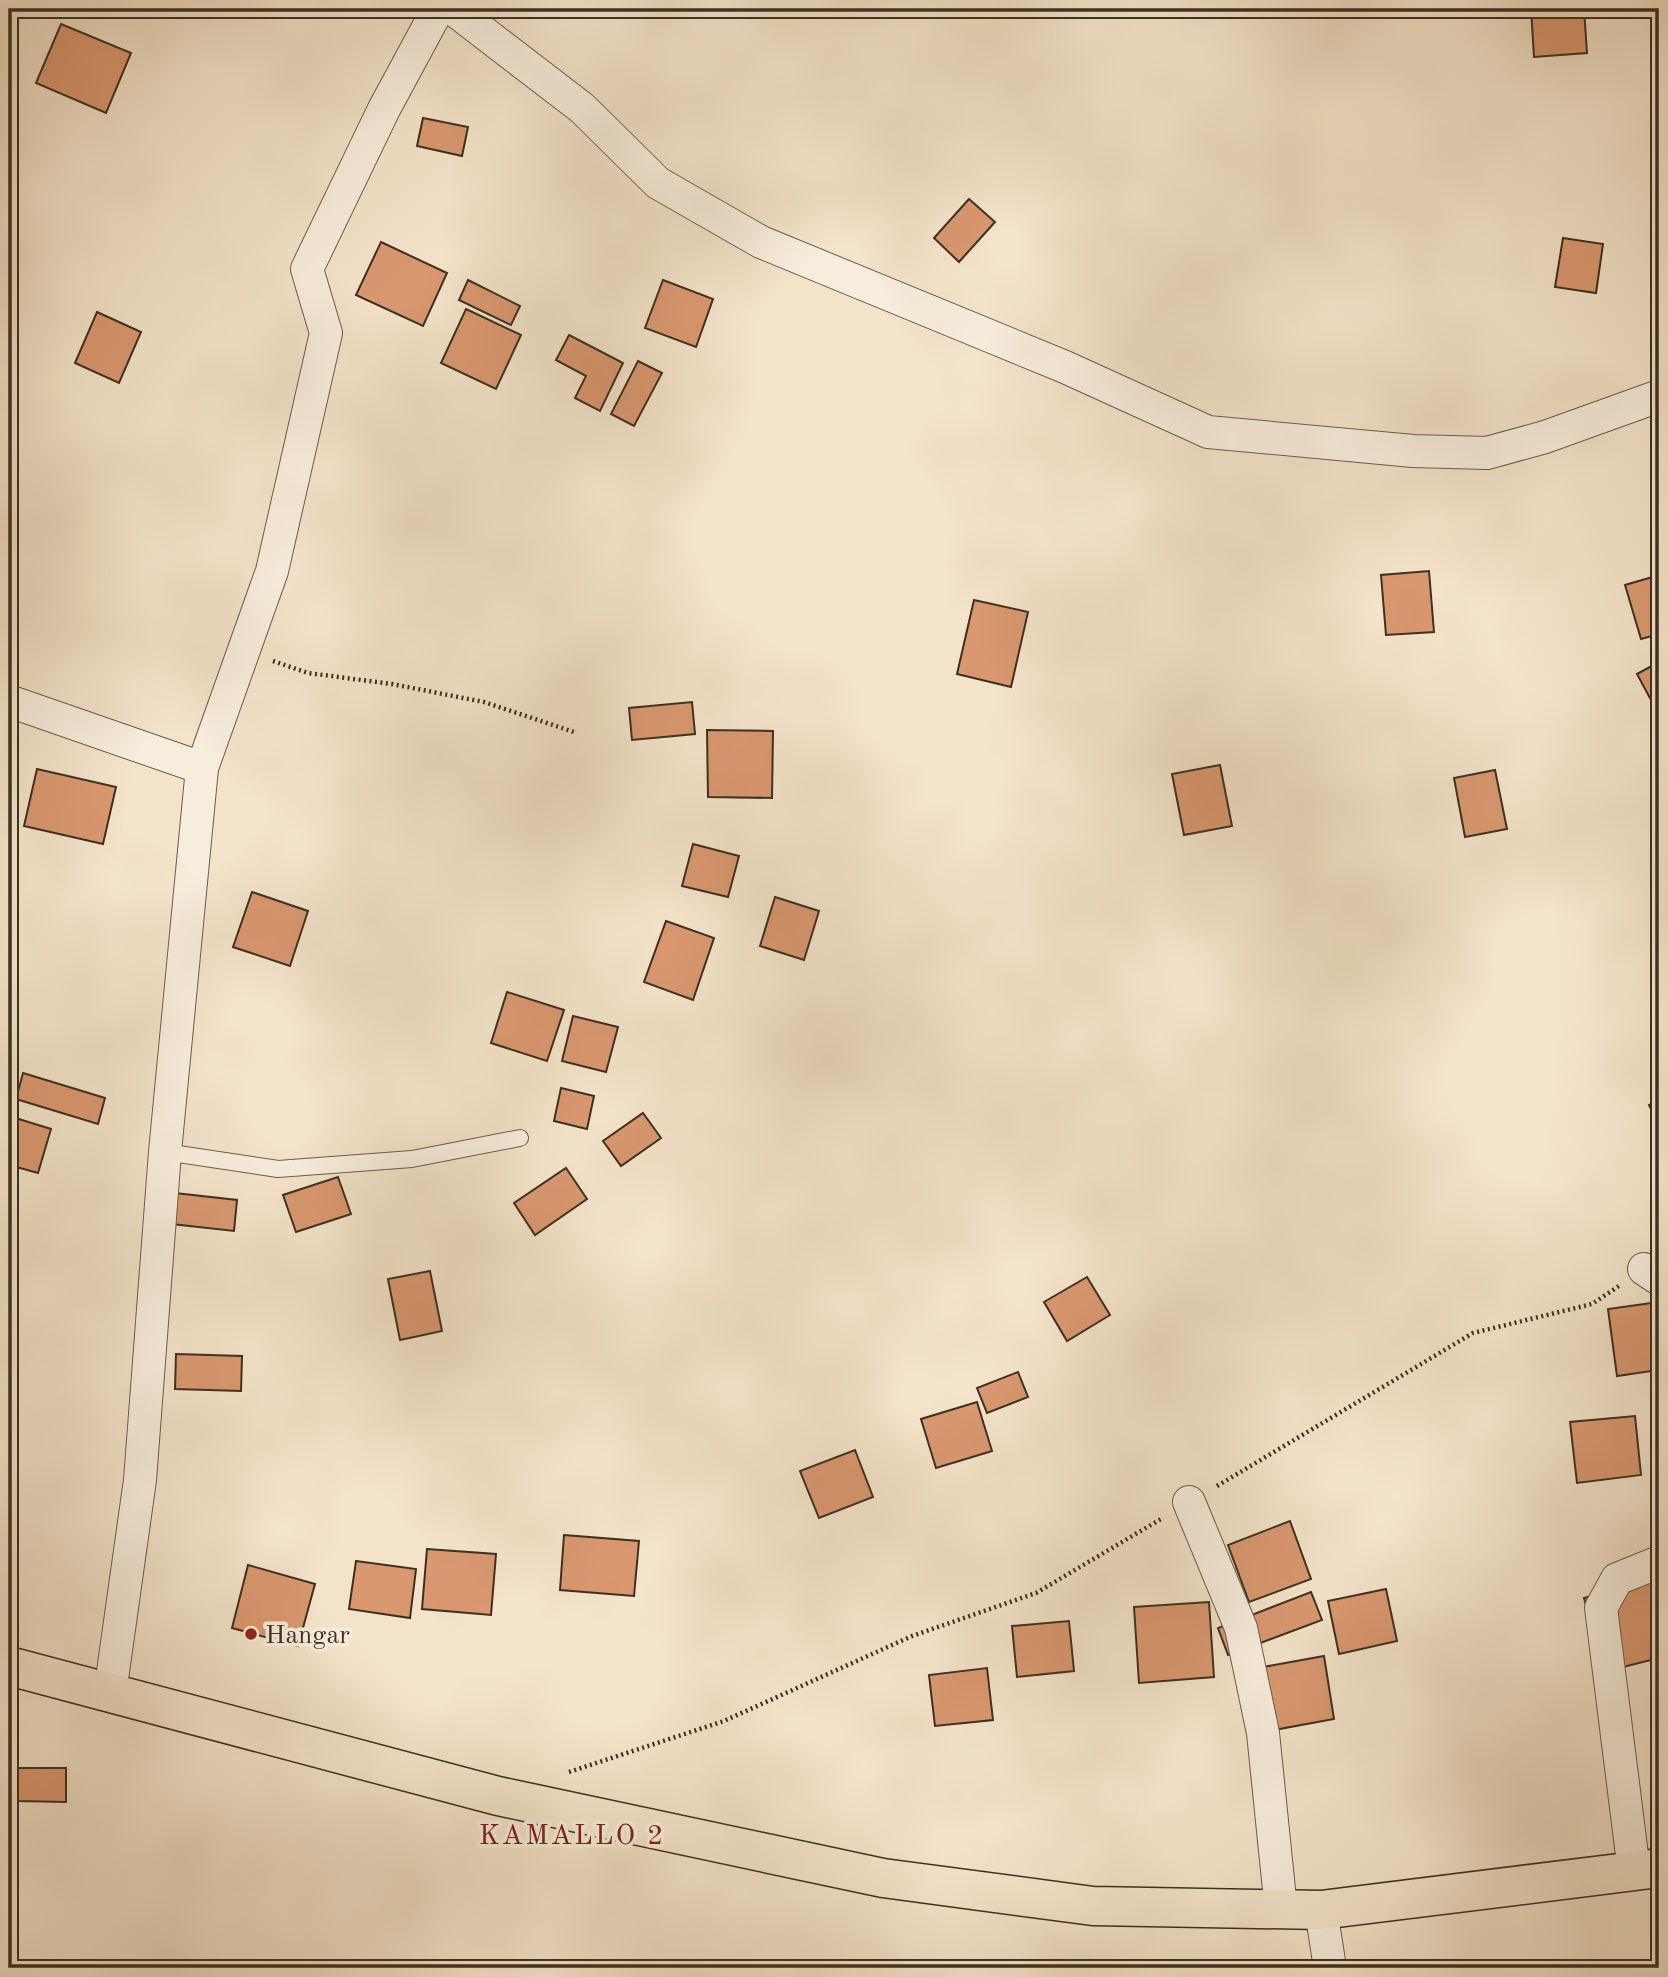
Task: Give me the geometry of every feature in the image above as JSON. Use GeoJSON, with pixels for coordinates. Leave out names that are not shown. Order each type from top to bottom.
{"type":"FeatureCollection","features":[{"type":"Feature","properties":{"kind":"highway"},"geometry":{"type":"LineString","coordinates":[[9,1666],[498,1796],[883,1878],[1093,1906],[1321,1910],[1647,1870]]}},
{"type":"Feature","properties":{"kind":"street"},"geometry":{"type":"LineString","coordinates":[[110,1693],[140,1480],[165,1152],[202,768],[272,570],[326,333],[307,270],[367,143],[438,9]]}},
{"type":"Feature","properties":{"kind":"street"},"geometry":{"type":"LineString","coordinates":[[453,9],[582,108],[658,183],[761,242],[1065,367],[1208,432],[1413,451],[1488,453],[1659,396]]}},
{"type":"Feature","properties":{"kind":"street"},"geometry":{"type":"LineString","coordinates":[[9,701],[202,768]]}},
{"type":"Feature","properties":{"kind":"street"},"geometry":{"type":"LineString","coordinates":[[1189,1502],[1241,1628],[1263,1733],[1281,1909]]}},
{"type":"Feature","properties":{"kind":"street"},"geometry":{"type":"LineString","coordinates":[[1647,1870],[1601,1608],[1617,1579],[1659,1562]]}},
{"type":"Feature","properties":{"kind":"street"},"geometry":{"type":"LineString","coordinates":[[1321,1910],[1330,1968]]}},
{"type":"Feature","properties":{"kind":"lane"},"geometry":{"type":"LineString","coordinates":[[165,1152],[278,1169],[411,1159],[520,1138]]}},
{"type":"Feature","properties":{"kind":"path"},"geometry":{"type":"LineString","coordinates":[[247,642],[278,664],[308,673],[392,684],[484,702],[574,732]]}},
{"type":"Feature","properties":{"kind":"path"},"geometry":{"type":"LineString","coordinates":[[564,1774],[723,1721],[912,1636],[1036,1593],[1473,1333],[1592,1304],[1652,1274]]}},
{"type":"Feature","properties":{"kind":"building"},"geometry":{"type":"Polygon","coordinates":[[[1531,9],[1584,9],[1587,53],[1534,57],[1531,9]]]}},
{"type":"Feature","properties":{"kind":"building"},"geometry":{"type":"Polygon","coordinates":[[[61,24],[131,53],[106,113],[36,83],[61,24]]]}},
{"type":"Feature","properties":{"kind":"building"},"geometry":{"type":"Polygon","coordinates":[[[423,118],[468,127],[462,156],[417,146],[423,118]]]}},
{"type":"Feature","properties":{"kind":"building"},"geometry":{"type":"Polygon","coordinates":[[[969,199],[995,222],[959,262],[934,238],[969,199]]]}},
{"type":"Feature","properties":{"kind":"building"},"geometry":{"type":"Polygon","coordinates":[[[1563,238],[1603,244],[1596,293],[1555,287],[1563,238]]]}},
{"type":"Feature","properties":{"kind":"building"},"geometry":{"type":"Polygon","coordinates":[[[381,242],[447,273],[423,326],[356,295],[381,242]]]}},
{"type":"Feature","properties":{"kind":"building"},"geometry":{"type":"Polygon","coordinates":[[[468,280],[520,306],[511,325],[459,300],[468,280]]]}},
{"type":"Feature","properties":{"kind":"building"},"geometry":{"type":"Polygon","coordinates":[[[663,280],[713,299],[696,347],[645,328],[663,280]]]}},
{"type":"Feature","properties":{"kind":"building"},"geometry":{"type":"Polygon","coordinates":[[[466,309],[521,335],[496,389],[441,363],[466,309]]]}},
{"type":"Feature","properties":{"kind":"building"},"geometry":{"type":"Polygon","coordinates":[[[97,312],[141,332],[119,383],[75,363],[97,312]]]}},
{"type":"Feature","properties":{"kind":"building"},"geometry":{"type":"Polygon","coordinates":[[[569,335],[623,363],[600,411],[575,398],[586,376],[556,360],[569,335]]]}},
{"type":"Feature","properties":{"kind":"building"},"geometry":{"type":"Polygon","coordinates":[[[638,361],[662,373],[634,426],[611,414],[638,361]]]}},
{"type":"Feature","properties":{"kind":"building"},"geometry":{"type":"Polygon","coordinates":[[[1429,571],[1434,632],[1386,635],[1381,575],[1429,571]]]}},
{"type":"Feature","properties":{"kind":"building"},"geometry":{"type":"Polygon","coordinates":[[[1659,575],[1659,634],[1641,639],[1625,585],[1659,575]]]}},
{"type":"Feature","properties":{"kind":"building"},"geometry":{"type":"Polygon","coordinates":[[[974,600],[1028,612],[1011,687],[957,674],[974,600]]]}},
{"type":"Feature","properties":{"kind":"building"},"geometry":{"type":"Polygon","coordinates":[[[1659,662],[1659,715],[1637,674],[1659,662]]]}},
{"type":"Feature","properties":{"kind":"building"},"geometry":{"type":"Polygon","coordinates":[[[692,702],[695,734],[632,740],[629,708],[692,702]]]}},
{"type":"Feature","properties":{"kind":"building"},"geometry":{"type":"Polygon","coordinates":[[[707,730],[773,731],[772,798],[708,797],[707,730]]]}},
{"type":"Feature","properties":{"kind":"building"},"geometry":{"type":"Polygon","coordinates":[[[1220,765],[1232,826],[1184,835],[1172,774],[1220,765]]]}},
{"type":"Feature","properties":{"kind":"building"},"geometry":{"type":"Polygon","coordinates":[[[37,769],[116,787],[103,844],[24,826],[37,769]]]}},
{"type":"Feature","properties":{"kind":"building"},"geometry":{"type":"Polygon","coordinates":[[[1495,770],[1507,829],[1465,837],[1454,778],[1495,770]]]}},
{"type":"Feature","properties":{"kind":"building"},"geometry":{"type":"Polygon","coordinates":[[[693,844],[739,856],[728,897],[682,886],[693,844]]]}},
{"type":"Feature","properties":{"kind":"building"},"geometry":{"type":"Polygon","coordinates":[[[252,892],[308,911],[290,966],[233,947],[252,892]]]}},
{"type":"Feature","properties":{"kind":"building"},"geometry":{"type":"Polygon","coordinates":[[[775,897],[819,911],[804,960],[760,946],[775,897]]]}},
{"type":"Feature","properties":{"kind":"building"},"geometry":{"type":"Polygon","coordinates":[[[666,921],[714,938],[693,1000],[644,982],[666,921]]]}},
{"type":"Feature","properties":{"kind":"building"},"geometry":{"type":"Polygon","coordinates":[[[507,992],[564,1010],[547,1061],[491,1043],[507,992]]]}},
{"type":"Feature","properties":{"kind":"building"},"geometry":{"type":"Polygon","coordinates":[[[573,1016],[618,1027],[606,1072],[562,1061],[573,1016]]]}},
{"type":"Feature","properties":{"kind":"building"},"geometry":{"type":"Polygon","coordinates":[[[23,1073],[105,1098],[98,1124],[16,1099],[23,1073]]]}},
{"type":"Feature","properties":{"kind":"building"},"geometry":{"type":"Polygon","coordinates":[[[561,1088],[594,1096],[587,1129],[554,1121],[561,1088]]]}},
{"type":"Feature","properties":{"kind":"building"},"geometry":{"type":"Polygon","coordinates":[[[1659,1099],[1659,1124],[1649,1105],[1659,1099]]]}},
{"type":"Feature","properties":{"kind":"building"},"geometry":{"type":"Polygon","coordinates":[[[643,1113],[661,1138],[621,1166],[603,1141],[643,1113]]]}},
{"type":"Feature","properties":{"kind":"building"},"geometry":{"type":"Polygon","coordinates":[[[9,1116],[51,1129],[38,1173],[9,1165],[9,1116]]]}},
{"type":"Feature","properties":{"kind":"building"},"geometry":{"type":"Polygon","coordinates":[[[566,1168],[587,1199],[535,1235],[514,1203],[566,1168]]]}},
{"type":"Feature","properties":{"kind":"building"},"geometry":{"type":"Polygon","coordinates":[[[338,1177],[351,1214],[296,1232],[283,1195],[338,1177]]]}},
{"type":"Feature","properties":{"kind":"building"},"geometry":{"type":"Polygon","coordinates":[[[175,1193],[237,1200],[234,1231],[172,1224],[175,1193]]]}},
{"type":"Feature","properties":{"kind":"building"},"geometry":{"type":"Polygon","coordinates":[[[430,1271],[442,1331],[400,1340],[388,1279],[430,1271]]]}},
{"type":"Feature","properties":{"kind":"building"},"geometry":{"type":"Polygon","coordinates":[[[1087,1277],[1110,1315],[1067,1341],[1044,1302],[1087,1277]]]}},
{"type":"Feature","properties":{"kind":"building"},"geometry":{"type":"Polygon","coordinates":[[[1659,1302],[1659,1370],[1617,1376],[1608,1309],[1659,1302]]]}},
{"type":"Feature","properties":{"kind":"building"},"geometry":{"type":"Polygon","coordinates":[[[176,1354],[242,1356],[241,1391],[175,1389],[176,1354]]]}},
{"type":"Feature","properties":{"kind":"building"},"geometry":{"type":"Polygon","coordinates":[[[1018,1372],[1028,1397],[987,1413],[977,1388],[1018,1372]]]}},
{"type":"Feature","properties":{"kind":"building"},"geometry":{"type":"Polygon","coordinates":[[[977,1402],[992,1451],[936,1468],[921,1419],[977,1402]]]}},
{"type":"Feature","properties":{"kind":"building"},"geometry":{"type":"Polygon","coordinates":[[[1635,1416],[1641,1475],[1577,1483],[1570,1422],[1635,1416]]]}},
{"type":"Feature","properties":{"kind":"building"},"geometry":{"type":"Polygon","coordinates":[[[855,1450],[873,1497],[819,1518],[800,1471],[855,1450]]]}},
{"type":"Feature","properties":{"kind":"building"},"geometry":{"type":"Polygon","coordinates":[[[1290,1521],[1311,1579],[1249,1602],[1228,1545],[1290,1521]]]}},
{"type":"Feature","properties":{"kind":"building"},"geometry":{"type":"Polygon","coordinates":[[[564,1535],[639,1541],[634,1596],[560,1590],[564,1535]]]}},
{"type":"Feature","properties":{"kind":"building"},"geometry":{"type":"Polygon","coordinates":[[[427,1549],[496,1554],[491,1615],[422,1609],[427,1549]]]}},
{"type":"Feature","properties":{"kind":"building"},"geometry":{"type":"Polygon","coordinates":[[[356,1561],[416,1569],[410,1618],[349,1609],[356,1561]]]}},
{"type":"Feature","properties":{"kind":"building"},"geometry":{"type":"Polygon","coordinates":[[[248,1565],[315,1584],[298,1646],[232,1628],[248,1565]]]}},
{"type":"Feature","properties":{"kind":"building"},"geometry":{"type":"Polygon","coordinates":[[[1659,1579],[1659,1658],[1603,1672],[1584,1598],[1659,1579]]]}},
{"type":"Feature","properties":{"kind":"building"},"geometry":{"type":"Polygon","coordinates":[[[1386,1589],[1397,1641],[1339,1654],[1328,1601],[1386,1589]]]}},
{"type":"Feature","properties":{"kind":"building"},"geometry":{"type":"Polygon","coordinates":[[[1311,1592],[1322,1620],[1228,1655],[1218,1628],[1311,1592]]]}},
{"type":"Feature","properties":{"kind":"building"},"geometry":{"type":"Polygon","coordinates":[[[1209,1602],[1214,1677],[1139,1683],[1134,1607],[1209,1602]]]}},
{"type":"Feature","properties":{"kind":"building"},"geometry":{"type":"Polygon","coordinates":[[[1069,1621],[1074,1671],[1017,1677],[1012,1626],[1069,1621]]]}},
{"type":"Feature","properties":{"kind":"building"},"geometry":{"type":"Polygon","coordinates":[[[1324,1656],[1334,1719],[1274,1730],[1263,1667],[1324,1656]]]}},
{"type":"Feature","properties":{"kind":"building"},"geometry":{"type":"Polygon","coordinates":[[[987,1668],[993,1720],[935,1726],[929,1675],[987,1668]]]}},
{"type":"Feature","properties":{"kind":"building"},"geometry":{"type":"Polygon","coordinates":[[[17,1768],[66,1768],[66,1802],[17,1801],[17,1768]]]}},
{"type":"Feature","properties":{"kind":"building"},"geometry":{"type":"Polygon","coordinates":[[[1060,1960],[1098,1963],[1098,1968],[1059,1968],[1060,1960]]]}},
{"type":"Feature","properties":{"kind":"place","name":"Hangar"},"geometry":{"type":"Point","coordinates":[251,1634]}},
{"type":"Feature","properties":{"kind":"district","name":"KAMALLO 2"},"geometry":{"type":"Point","coordinates":[572,1834]}}]}
